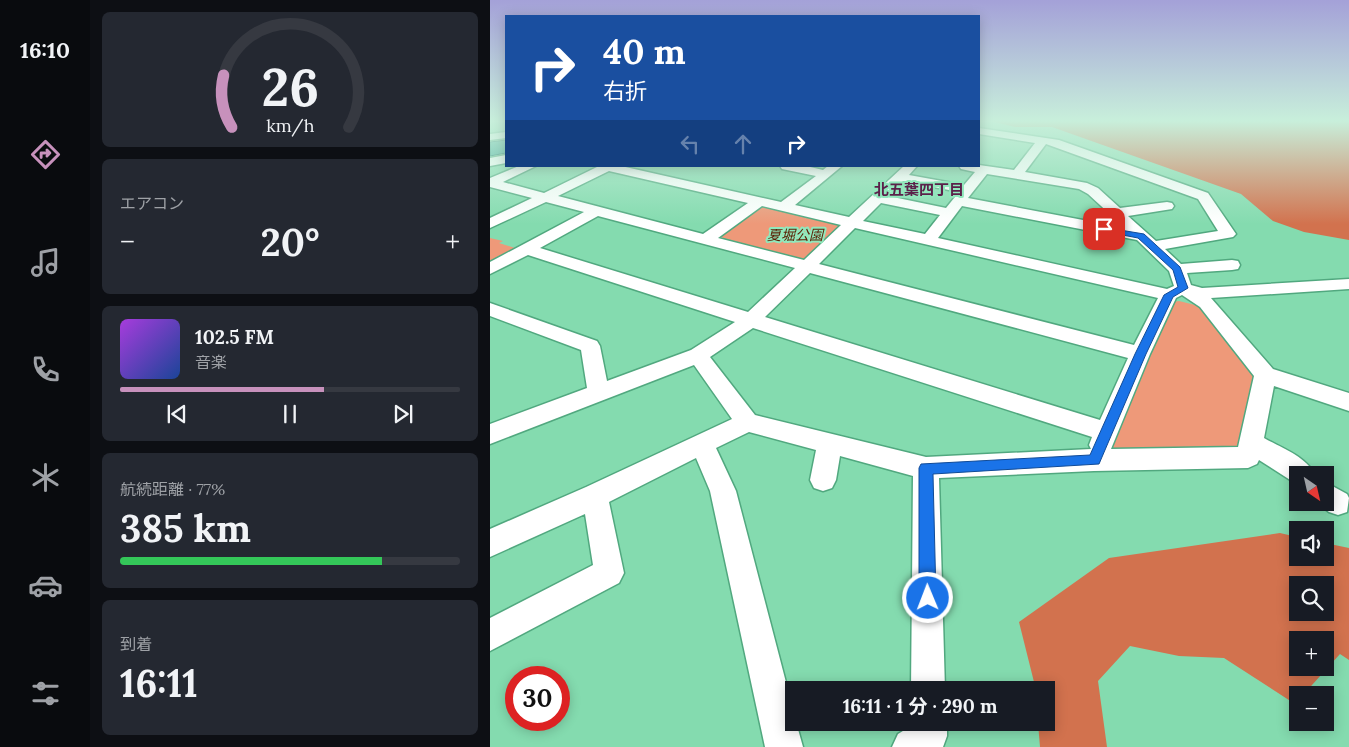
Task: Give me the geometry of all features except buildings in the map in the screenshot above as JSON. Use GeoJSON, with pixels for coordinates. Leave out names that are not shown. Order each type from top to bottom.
{"type":"FeatureCollection","features":[{"type":"Feature","properties":{"kind":"street"},"geometry":{"type":"LineString","coordinates":[[1017,174],[1031,155]]}},
{"type":"Feature","properties":{"kind":"street"},"geometry":{"type":"LineString","coordinates":[[490,434],[698,356],[751,320],[906,172],[964,195],[1146,241],[1228,234],[1203,196],[1090,155]]}},
{"type":"Feature","properties":{"kind":"street"},"geometry":{"type":"LineString","coordinates":[[490,162],[505,160]]}},
{"type":"Feature","properties":{"kind":"street"},"geometry":{"type":"LineString","coordinates":[[490,178],[505,161]]}},
{"type":"Feature","properties":{"kind":"street"},"geometry":{"type":"LineString","coordinates":[[490,178],[527,167]]}},
{"type":"Feature","properties":{"kind":"street"},"geometry":{"type":"LineString","coordinates":[[490,224],[608,167],[929,239],[1176,284],[1202,293],[1349,284]]}},
{"type":"Feature","properties":{"kind":"street"},"geometry":{"type":"LineString","coordinates":[[797,167],[831,170]]}},
{"type":"Feature","properties":{"kind":"street"},"geometry":{"type":"LineString","coordinates":[[929,239],[964,195],[974,168],[1082,186],[1093,191],[1146,241],[1176,284],[1206,303],[1265,375],[1349,402]]}},
{"type":"Feature","properties":{"kind":"street"},"geometry":{"type":"LineString","coordinates":[[784,207],[831,170]]}},
{"type":"Feature","properties":{"kind":"street"},"geometry":{"type":"LineString","coordinates":[[490,178],[544,197],[1140,354]]}},
{"type":"Feature","properties":{"kind":"street"},"geometry":{"type":"LineString","coordinates":[[878,198],[950,213]]}},
{"type":"Feature","properties":{"kind":"street"},"geometry":{"type":"LineString","coordinates":[[704,240],[759,202]]}},
{"type":"Feature","properties":{"kind":"street"},"geometry":{"type":"LineString","coordinates":[[1116,213],[1167,206]]}},
{"type":"Feature","properties":{"kind":"street"},"geometry":{"type":"LineString","coordinates":[[490,269],[596,211]]}},
{"type":"Feature","properties":{"kind":"street"},"geometry":{"type":"LineString","coordinates":[[526,249],[1107,432]]}},
{"type":"Feature","properties":{"kind":"street"},"geometry":{"type":"LineString","coordinates":[[1094,460],[1140,354],[1176,284],[1232,265]]}},
{"type":"Feature","properties":{"kind":"street"},"geometry":{"type":"LineString","coordinates":[[490,309],[590,346],[599,393]]}},
{"type":"Feature","properties":{"kind":"street"},"geometry":{"type":"LineString","coordinates":[[698,356],[748,422],[926,468],[1094,460],[1248,457],[1265,375]]}},
{"type":"Feature","properties":{"kind":"street"},"geometry":{"type":"LineString","coordinates":[[490,543],[595,496],[748,422]]}},
{"type":"Feature","properties":{"kind":"street"},"geometry":{"type":"LineString","coordinates":[[823,480],[830,443]]}},
{"type":"Feature","properties":{"kind":"street"},"geometry":{"type":"LineString","coordinates":[[1250,443],[1291,466]]}},
{"type":"Feature","properties":{"kind":"street"},"geometry":{"type":"LineString","coordinates":[[702,444],[722,491],[784,747]]}},
{"type":"Feature","properties":{"kind":"street"},"geometry":{"type":"LineString","coordinates":[[926,468],[928,681]]}},
{"type":"Feature","properties":{"kind":"street"},"geometry":{"type":"LineString","coordinates":[[490,635],[609,573],[595,496]]}},
{"type":"Feature","properties":{"kind":"street"},"geometry":{"type":"LineString","coordinates":[[911,747],[929,736],[929,731]]}},
{"type":"Feature","properties":{"kind":"green space","name":"夏堀公園"},"geometry":{"type":"Polygon","coordinates":[[[762,205],[839,223],[842,227],[812,258],[801,260],[720,237],[718,233],[762,205]]]}},
{"type":"Feature","properties":{"kind":"green space"},"geometry":{"type":"Polygon","coordinates":[[[490,238],[503,241],[499,243],[518,249],[490,263],[490,238]]]}},
{"type":"Feature","properties":{"kind":"green space"},"geometry":{"type":"Polygon","coordinates":[[[1179,301],[1195,305],[1203,310],[1256,372],[1239,454],[1122,456],[1108,442],[1168,303],[1179,301]]]}},
{"type":"Feature","properties":{"kind":"shaded area"},"geometry":{"type":"Polygon","coordinates":[[[1131,155],[1349,155],[1349,240],[1304,232],[1273,221],[1241,194],[1131,155]]]}},
{"type":"Feature","properties":{"kind":"shaded area"},"geometry":{"type":"Polygon","coordinates":[[[1280,533],[1289,535],[1289,566],[1334,566],[1334,545],[1349,548],[1349,660],[1340,654],[1334,661],[1334,631],[1289,631],[1289,676],[1320,676],[1311,686],[1289,686],[1289,700],[1224,658],[1179,656],[1130,646],[1098,681],[1107,747],[1040,747],[1039,731],[1055,731],[1055,681],[1034,681],[1019,622],[1109,558],[1280,533]]]}},
{"type":"Feature","properties":{"kind":"district","name":"北五葉四丁目"},"geometry":{"type":"Point","coordinates":[919,189]}},
{"type":"Feature","properties":{"kind":"route"},"geometry":{"type":"LineString","coordinates":[[928,598],[926,468],[1094,460],[1140,354],[1169,295],[1183,288],[1177,269],[1141,236],[1104,229]]}}]}
